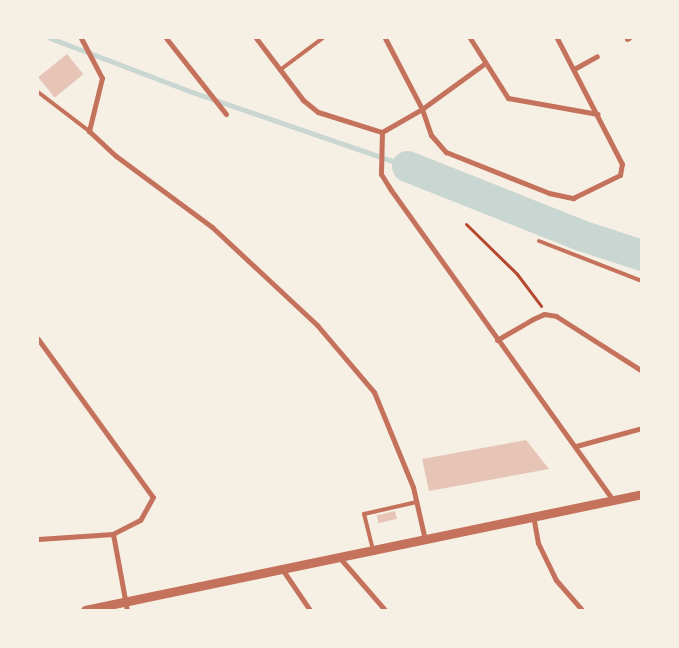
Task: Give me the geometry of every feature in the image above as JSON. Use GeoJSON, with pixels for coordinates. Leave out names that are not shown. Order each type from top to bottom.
{"type":"FeatureCollection","features":[{"type":"Feature","properties":{"kind":"street"},"geometry":{"type":"LineString","coordinates":[[81,38],[102,78],[89,131],[116,156],[212,227],[316,325],[374,392],[417,502],[425,540]]}},
{"type":"Feature","properties":{"kind":"street"},"geometry":{"type":"LineString","coordinates":[[166,38],[226,114]]}},
{"type":"Feature","properties":{"kind":"street"},"geometry":{"type":"LineString","coordinates":[[256,38],[303,100],[318,112],[382,132],[422,109],[484,64]]}},
{"type":"Feature","properties":{"kind":"street"},"geometry":{"type":"LineString","coordinates":[[385,38],[422,109],[431,135],[446,152],[549,193],[573,198],[620,175],[622,164],[598,114],[557,38]]}},
{"type":"Feature","properties":{"kind":"street"},"geometry":{"type":"LineString","coordinates":[[470,38],[484,64],[508,98],[598,114]]}},
{"type":"Feature","properties":{"kind":"street"},"geometry":{"type":"LineString","coordinates":[[574,69],[598,56]]}},
{"type":"Feature","properties":{"kind":"street"},"geometry":{"type":"LineString","coordinates":[[382,132],[381,174],[497,340],[576,446],[613,500]]}},
{"type":"Feature","properties":{"kind":"street"},"geometry":{"type":"LineString","coordinates":[[497,340],[544,314],[556,316],[642,371]]}},
{"type":"Feature","properties":{"kind":"street"},"geometry":{"type":"LineString","coordinates":[[38,339],[153,497],[140,520],[113,534],[38,539]]}},
{"type":"Feature","properties":{"kind":"street"},"geometry":{"type":"LineString","coordinates":[[576,446],[642,428]]}},
{"type":"Feature","properties":{"kind":"street"},"geometry":{"type":"LineString","coordinates":[[85,610],[126,607],[282,569],[425,540],[533,514],[642,494]]}},
{"type":"Feature","properties":{"kind":"street"},"geometry":{"type":"LineString","coordinates":[[533,514],[538,543],[556,580],[582,610]]}},
{"type":"Feature","properties":{"kind":"street"},"geometry":{"type":"LineString","coordinates":[[113,534],[126,607]]}},
{"type":"Feature","properties":{"kind":"street"},"geometry":{"type":"LineString","coordinates":[[339,557],[384,610]]}},
{"type":"Feature","properties":{"kind":"street"},"geometry":{"type":"LineString","coordinates":[[282,569],[310,610]]}},
{"type":"Feature","properties":{"kind":"lane"},"geometry":{"type":"LineString","coordinates":[[280,70],[323,38]]}},
{"type":"Feature","properties":{"kind":"lane"},"geometry":{"type":"LineString","coordinates":[[38,92],[89,131]]}},
{"type":"Feature","properties":{"kind":"lane"},"geometry":{"type":"LineString","coordinates":[[539,241],[642,280]]}},
{"type":"Feature","properties":{"kind":"lane"},"geometry":{"type":"LineString","coordinates":[[373,550],[364,514],[417,502]]}},
{"type":"Feature","properties":{"kind":"path"},"geometry":{"type":"LineString","coordinates":[[466,224],[534,294],[544,314]]}},
{"type":"Feature","properties":{"kind":"building"},"geometry":{"type":"Polygon","coordinates":[[[67,54],[83,74],[55,97],[38,77],[67,54]]]}},
{"type":"Feature","properties":{"kind":"building"},"geometry":{"type":"Polygon","coordinates":[[[526,440],[549,469],[429,491],[422,459],[526,440]]]}},
{"type":"Feature","properties":{"kind":"building"},"geometry":{"type":"Polygon","coordinates":[[[395,511],[397,519],[378,523],[377,516],[395,511]]]}},
{"type":"Feature","properties":{"kind":"waterway"},"geometry":{"type":"LineString","coordinates":[[50,38],[192,92],[407,166]]}},
{"type":"Feature","properties":{"kind":"waterway"},"geometry":{"type":"LineString","coordinates":[[407,166],[580,235],[642,255]]}}]}
